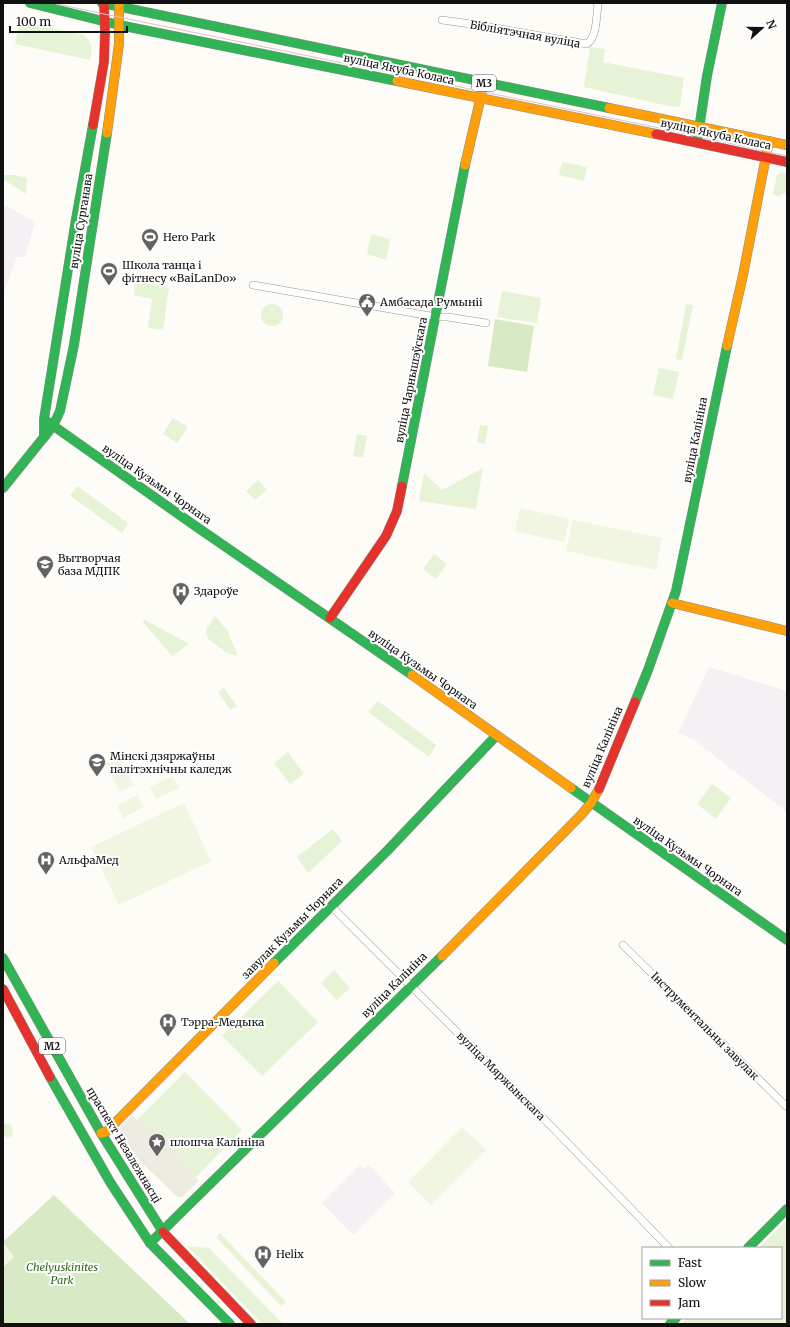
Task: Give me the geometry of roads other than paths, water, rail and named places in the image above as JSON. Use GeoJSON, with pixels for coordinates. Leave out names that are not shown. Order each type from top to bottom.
{"type":"FeatureCollection","features":[{"type":"Feature","properties":{"kind":"main road","name":"вуліца Якуба Коласа"},"geometry":{"type":"LineString","coordinates":[[30,3],[120,25],[697,142],[787,162]]}},
{"type":"Feature","properties":{"kind":"main road","name":"вуліца Якуба Коласа"},"geometry":{"type":"LineString","coordinates":[[103,3],[119,5],[484,83],[787,145]]}},
{"type":"Feature","properties":{"kind":"main road","name":"вуліца Сурганава"},"geometry":{"type":"LineString","coordinates":[[44,437],[44,419],[76,219],[104,62],[103,3]]}},
{"type":"Feature","properties":{"kind":"main road"},"geometry":{"type":"LineString","coordinates":[[697,142],[709,68],[722,3]]}},
{"type":"Feature","properties":{"kind":"main road","name":"вуліца Сурганава"},"geometry":{"type":"LineString","coordinates":[[3,488],[54,426],[60,411],[74,345],[108,124],[119,44],[119,5]]}},
{"type":"Feature","properties":{"kind":"main road","name":"вуліца Чарнышэўскага"},"geometry":{"type":"LineString","coordinates":[[330,618],[386,536],[397,511],[465,166],[484,83]]}},
{"type":"Feature","properties":{"kind":"main road","name":"вуліца Калініна"},"geometry":{"type":"LineString","coordinates":[[150,1243],[411,986],[577,819],[591,803],[599,789],[648,670],[672,603],[690,526],[721,371],[743,275],[770,142]]}},
{"type":"Feature","properties":{"kind":"main road","name":"вуліца Кузьмы Чорнага"},"geometry":{"type":"LineString","coordinates":[[44,419],[191,523],[330,618],[787,940]]}},
{"type":"Feature","properties":{"kind":"main road"},"geometry":{"type":"LineString","coordinates":[[672,603],[787,631]]}},
{"type":"Feature","properties":{"kind":"main road","name":"завулак Кузьмы Чорнага"},"geometry":{"type":"LineString","coordinates":[[101,1133],[106,1132],[331,906],[439,797],[496,736]]}},
{"type":"Feature","properties":{"kind":"main road","name":"праспект Незалежнасці"},"geometry":{"type":"LineString","coordinates":[[3,958],[101,1133],[162,1231],[251,1324]]}},
{"type":"Feature","properties":{"kind":"main road","name":"М2"},"geometry":{"type":"LineString","coordinates":[[3,989],[89,1146],[150,1243],[230,1324]]}},
{"type":"Feature","properties":{"kind":"main road"},"geometry":{"type":"LineString","coordinates":[[749,1247],[787,1209]]}},
{"type":"Feature","properties":{"kind":"street","name":"Бібліятэчная вуліца"},"geometry":{"type":"LineString","coordinates":[[442,20],[478,24],[587,44],[591,42],[594,37],[598,6],[597,3]]}},
{"type":"Feature","properties":{"kind":"street"},"geometry":{"type":"LineString","coordinates":[[253,285],[436,317],[448,317],[486,323]]}},
{"type":"Feature","properties":{"kind":"street","name":"вуліца Мяржынскага"},"geometry":{"type":"LineString","coordinates":[[331,906],[554,1129],[667,1247]]}},
{"type":"Feature","properties":{"kind":"street","name":"Інструментальны завулак"},"geometry":{"type":"LineString","coordinates":[[623,945],[787,1107]]}},
{"type":"Feature","properties":{"kind":"tram line"},"geometry":{"type":"LineString","coordinates":[[53,3],[674,131],[787,156]]}},
{"type":"Feature","properties":{"kind":"place","name":"Hero Park"},"geometry":{"type":"Point","coordinates":[150,252]}},
{"type":"Feature","properties":{"kind":"place","name":"Школа танца і фітнесу «BaiLanDo»"},"geometry":{"type":"Point","coordinates":[109,286]}},
{"type":"Feature","properties":{"kind":"place","name":"Амбасада Румыніі"},"geometry":{"type":"Point","coordinates":[367,317]}},
{"type":"Feature","properties":{"kind":"place","name":"Вытворчая база МДПК"},"geometry":{"type":"Point","coordinates":[45,579]}},
{"type":"Feature","properties":{"kind":"place","name":"Здароўе"},"geometry":{"type":"Point","coordinates":[181,606]}},
{"type":"Feature","properties":{"kind":"place","name":"Мінскі дзяржаўны палітэхнічны каледж"},"geometry":{"type":"Point","coordinates":[97,777]}},
{"type":"Feature","properties":{"kind":"place","name":"АльфаМед"},"geometry":{"type":"Point","coordinates":[46,875]}},
{"type":"Feature","properties":{"kind":"place","name":"Тэрра-Медыка"},"geometry":{"type":"Point","coordinates":[168,1037]}},
{"type":"Feature","properties":{"kind":"place","name":"плошча Калініна"},"geometry":{"type":"Point","coordinates":[157,1157]}},
{"type":"Feature","properties":{"kind":"place","name":"Helix"},"geometry":{"type":"Point","coordinates":[263,1269]}},
{"type":"Feature","properties":{"kind":"park label","name":"Chelyuskinites Park"},"geometry":{"type":"Point","coordinates":[62,1273]}}]}
